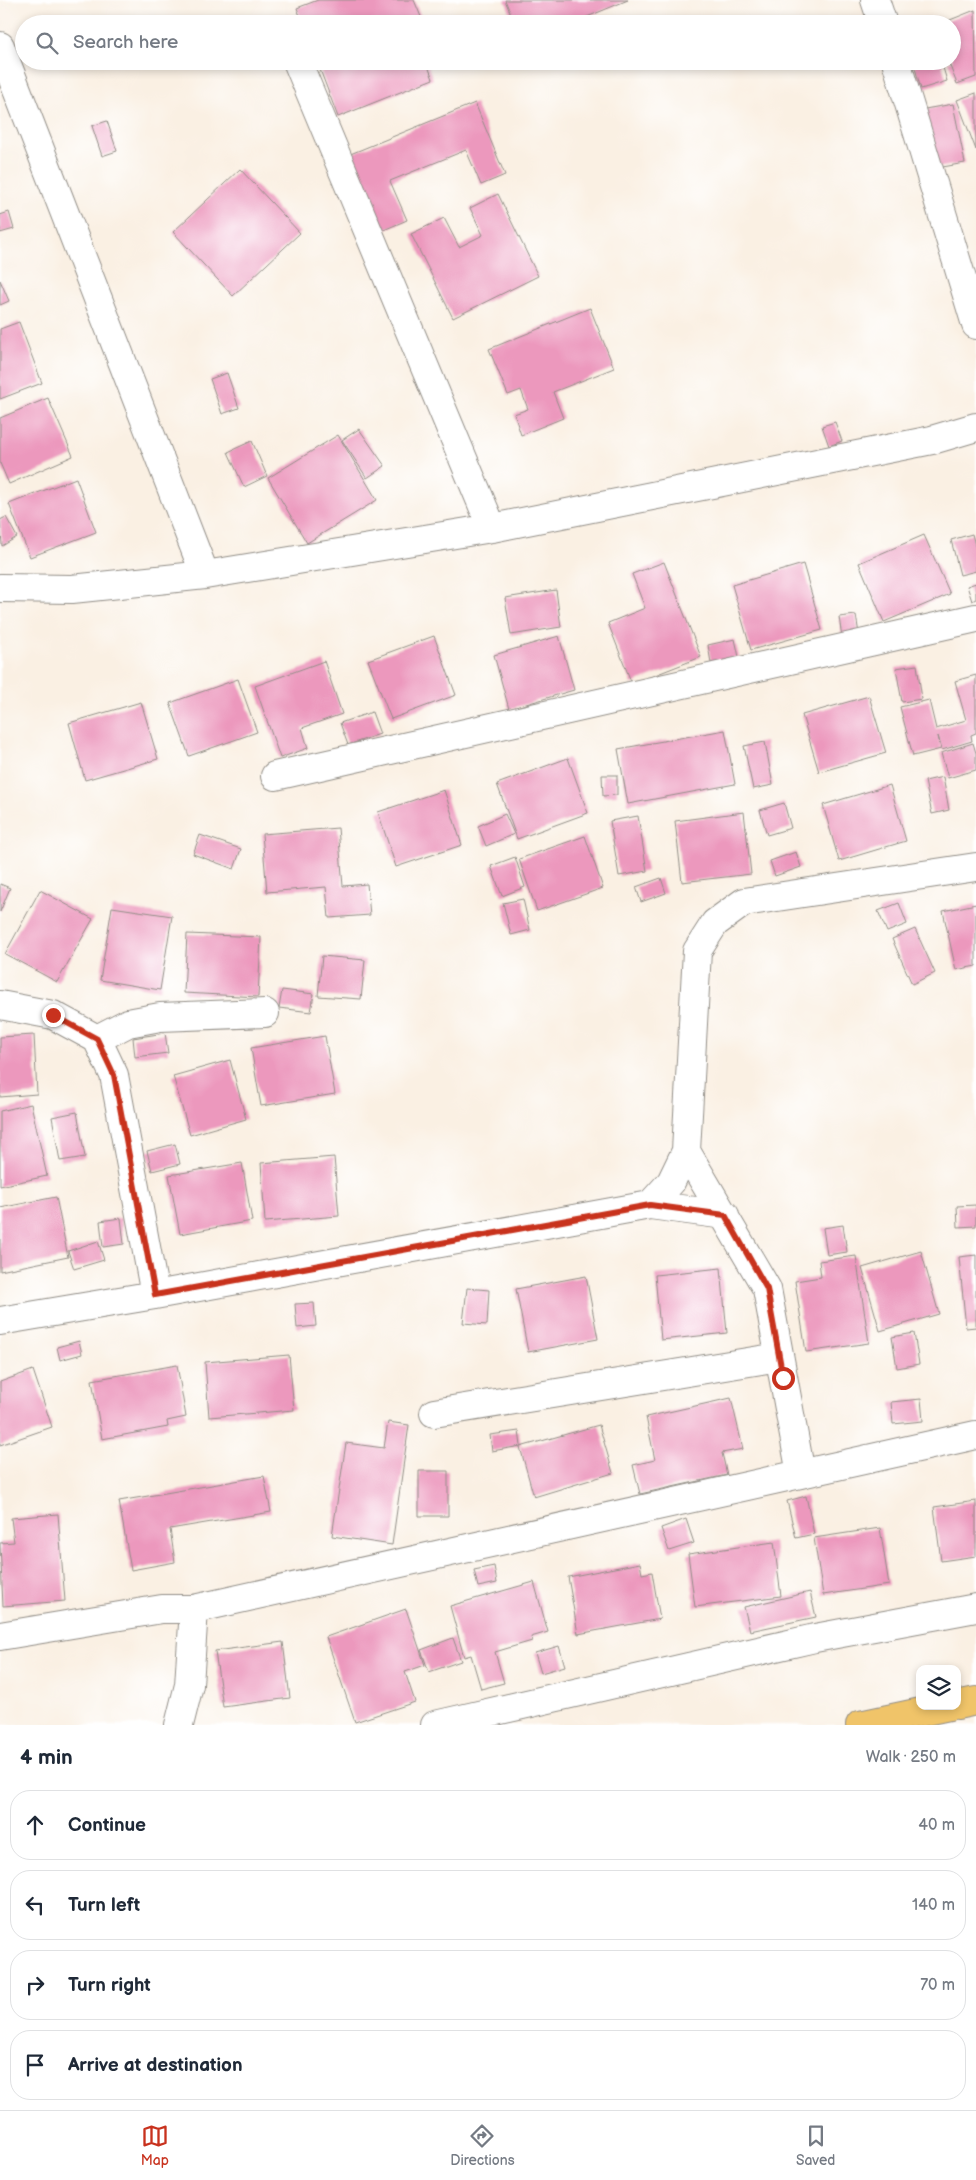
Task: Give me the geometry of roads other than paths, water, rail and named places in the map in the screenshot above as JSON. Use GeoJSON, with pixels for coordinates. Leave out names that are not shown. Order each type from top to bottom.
{"type":"FeatureCollection","features":[{"type":"Feature","properties":{"kind":"main road"},"geometry":{"type":"LineString","coordinates":[[961,1704],[976,1701]]}},
{"type":"Feature","properties":{"kind":"main road"},"geometry":{"type":"LineString","coordinates":[[860,1725],[931,1710]]}},
{"type":"Feature","properties":{"kind":"street"},"geometry":{"type":"LineString","coordinates":[[875,0],[880,15]]}},
{"type":"Feature","properties":{"kind":"street"},"geometry":{"type":"LineString","coordinates":[[0,46],[204,575]]}},
{"type":"Feature","properties":{"kind":"street"},"geometry":{"type":"LineString","coordinates":[[301,70],[492,528]]}},
{"type":"Feature","properties":{"kind":"street"},"geometry":{"type":"LineString","coordinates":[[899,70],[976,325]]}},
{"type":"Feature","properties":{"kind":"street"},"geometry":{"type":"LineString","coordinates":[[0,588],[72,589],[204,575],[492,528],[932,440],[976,427]]}},
{"type":"Feature","properties":{"kind":"street"},"geometry":{"type":"LineString","coordinates":[[275,776],[976,618]]}},
{"type":"Feature","properties":{"kind":"street"},"geometry":{"type":"LineString","coordinates":[[650,1205],[671,1182],[686,1152],[697,951],[715,923],[744,902],[976,867]]}},
{"type":"Feature","properties":{"kind":"street"},"geometry":{"type":"LineString","coordinates":[[0,1005],[53,1015],[97,1039],[114,1075],[155,1295]]}},
{"type":"Feature","properties":{"kind":"street"},"geometry":{"type":"LineString","coordinates":[[97,1039],[128,1023],[160,1017],[265,1013]]}},
{"type":"Feature","properties":{"kind":"street"},"geometry":{"type":"LineString","coordinates":[[686,1152],[725,1215],[767,1289],[801,1474]]}},
{"type":"Feature","properties":{"kind":"street"},"geometry":{"type":"LineString","coordinates":[[0,1321],[155,1295],[650,1205],[725,1215]]}},
{"type":"Feature","properties":{"kind":"street"},"geometry":{"type":"LineString","coordinates":[[434,1413],[779,1357]]}},
{"type":"Feature","properties":{"kind":"street"},"geometry":{"type":"LineString","coordinates":[[0,1636],[162,1609],[194,1609],[976,1435]]}},
{"type":"Feature","properties":{"kind":"street"},"geometry":{"type":"LineString","coordinates":[[435,1725],[815,1638],[976,1608]]}},
{"type":"Feature","properties":{"kind":"street"},"geometry":{"type":"LineString","coordinates":[[179,1725],[189,1685],[194,1609]]}}]}
